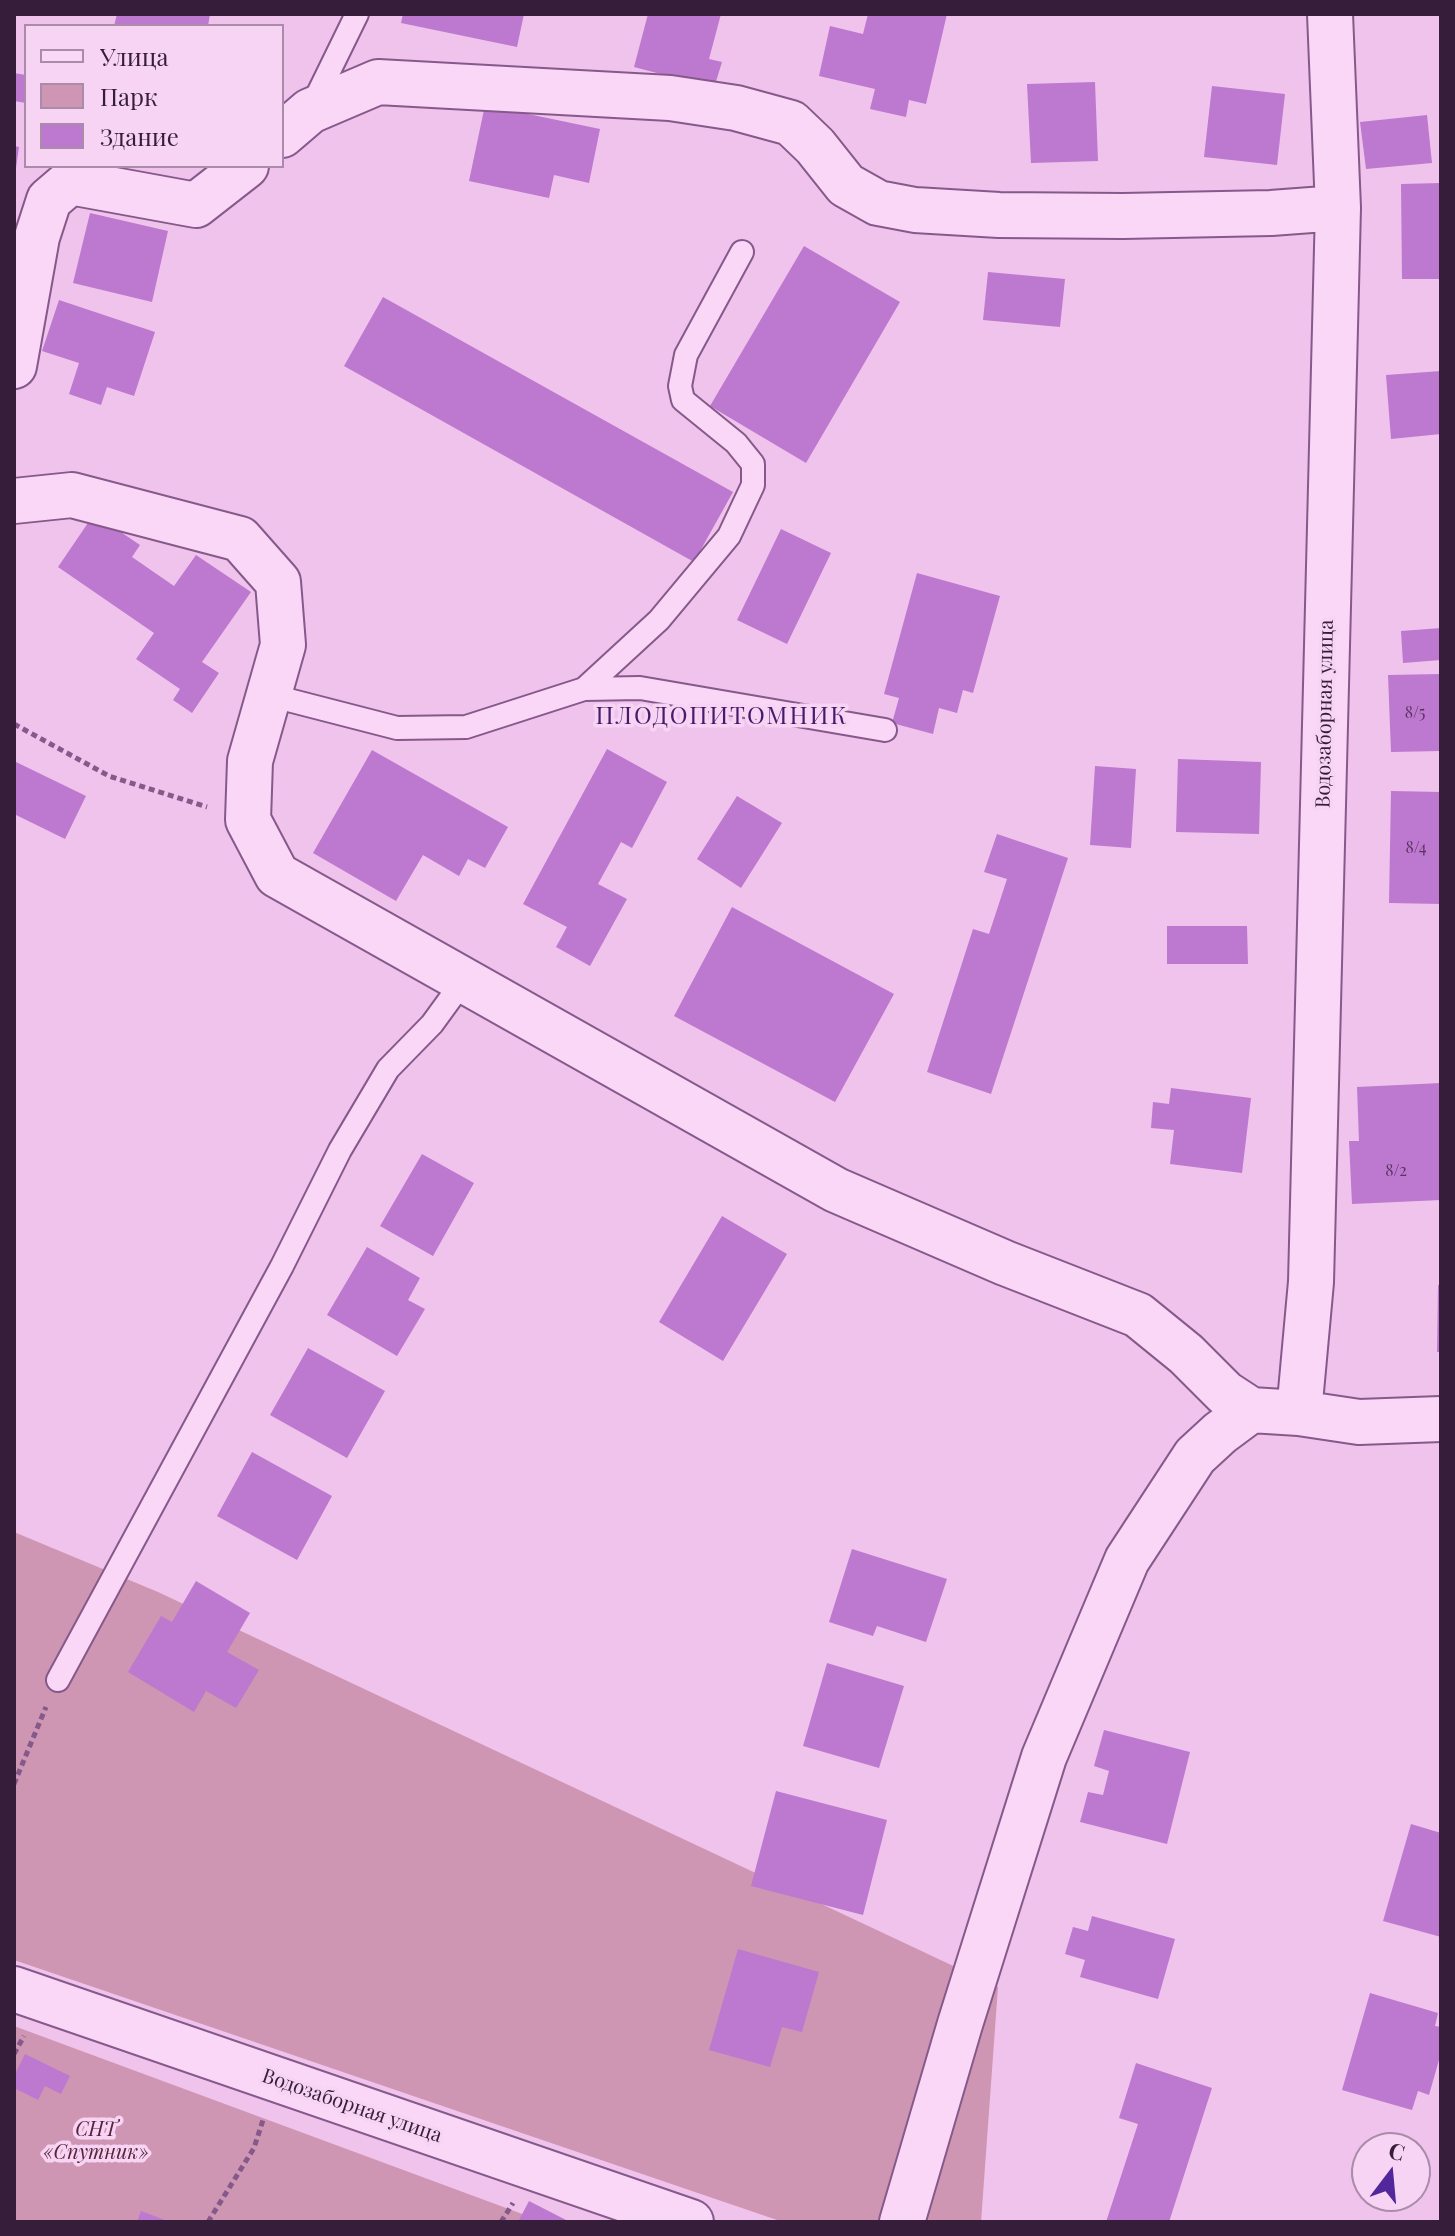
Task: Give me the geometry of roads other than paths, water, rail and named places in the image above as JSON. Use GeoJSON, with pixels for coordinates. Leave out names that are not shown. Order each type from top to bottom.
{"type":"FeatureCollection","features":[{"type":"Feature","properties":{"kind":"street","name":"Водозаборная улица"},"geometry":{"type":"LineString","coordinates":[[1299,1413],[1311,1282],[1338,208],[1330,14]]}},
{"type":"Feature","properties":{"kind":"street"},"geometry":{"type":"LineString","coordinates":[[296,123],[378,82],[670,98],[736,108],[791,123],[815,146],[846,185],[878,203],[915,210],[999,215],[1123,216],[1271,213],[1338,208]]}},
{"type":"Feature","properties":{"kind":"street"},"geometry":{"type":"LineString","coordinates":[[14,366],[37,237],[49,200],[70,182],[196,205],[243,168]]}},
{"type":"Feature","properties":{"kind":"street"},"geometry":{"type":"LineString","coordinates":[[14,501],[72,495],[240,539],[278,582],[283,645],[250,761],[248,820],[277,875],[836,1190],[1005,1263],[1138,1315],[1186,1354],[1225,1393],[1251,1410],[1359,1422],[1441,1419]]}},
{"type":"Feature","properties":{"kind":"street"},"geometry":{"type":"LineString","coordinates":[[902,2222],[1044,1757],[1127,1560],[1195,1456],[1251,1410]]}},
{"type":"Feature","properties":{"kind":"street","name":"Водозаборная улица"},"geometry":{"type":"LineString","coordinates":[[14,1989],[691,2222]]}},
{"type":"Feature","properties":{"kind":"lane"},"geometry":{"type":"LineString","coordinates":[[296,123],[357,14]]}},
{"type":"Feature","properties":{"kind":"lane"},"geometry":{"type":"LineString","coordinates":[[584,689],[659,620],[729,536],[753,485],[753,464],[736,443],[683,400],[680,386],[686,355],[742,252]]}},
{"type":"Feature","properties":{"kind":"lane"},"geometry":{"type":"LineString","coordinates":[[269,695],[397,728],[466,727],[584,689],[640,688],[885,730]]}},
{"type":"Feature","properties":{"kind":"lane"},"geometry":{"type":"LineString","coordinates":[[58,1680],[282,1266],[340,1150],[388,1069],[432,1024],[464,980]]}},
{"type":"Feature","properties":{"kind":"district","name":"ПЛОДОПИТОМНИК"},"geometry":{"type":"Point","coordinates":[722,717]}},
{"type":"Feature","properties":{"kind":"park label","name":"СНТ «Спутник»"},"geometry":{"type":"Point","coordinates":[96,2142]}}]}
